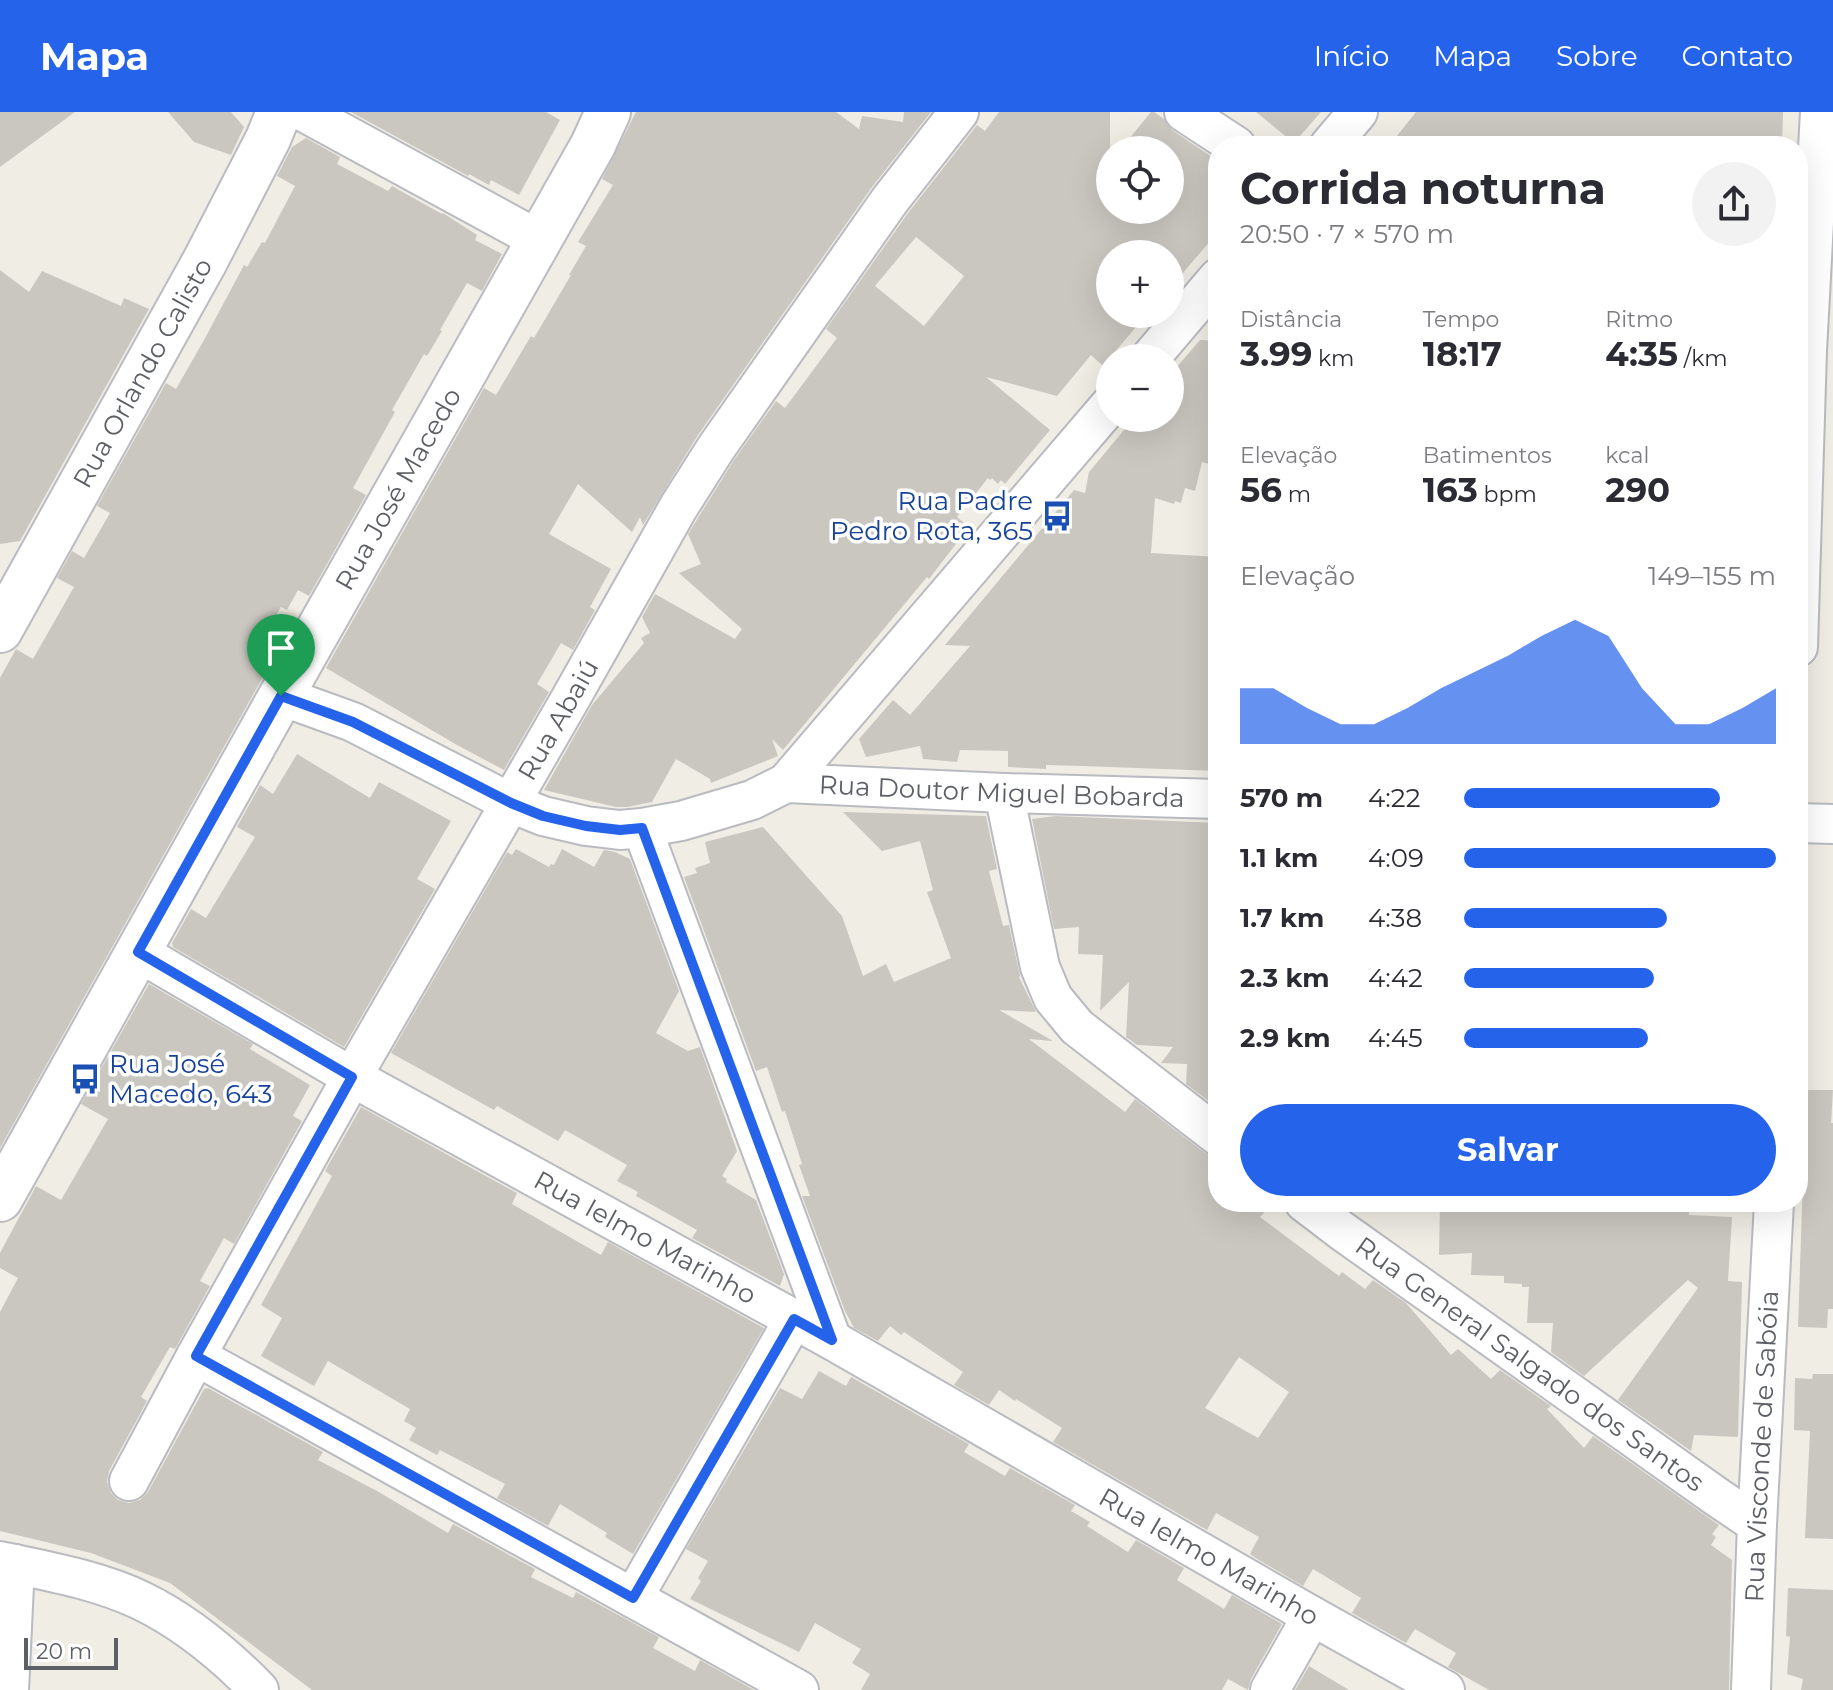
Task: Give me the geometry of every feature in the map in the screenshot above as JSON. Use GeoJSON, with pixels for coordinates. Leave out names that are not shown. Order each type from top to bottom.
{"type":"FeatureCollection","features":[{"type":"Feature","properties":{"kind":"street","name":"Rua Orlando Calisto"},"geometry":{"type":"LineString","coordinates":[[2,622],[205,261],[279,112]]}},
{"type":"Feature","properties":{"kind":"street"},"geometry":{"type":"LineString","coordinates":[[304,112],[539,240]]}},
{"type":"Feature","properties":{"kind":"street","name":"Rua José Macedo"},"geometry":{"type":"LineString","coordinates":[[0,1199],[593,145],[608,112]]}},
{"type":"Feature","properties":{"kind":"street","name":"Rua Abaiú"},"geometry":{"type":"LineString","coordinates":[[129,1481],[352,1077],[678,508],[890,200],[959,112]]}},
{"type":"Feature","properties":{"kind":"street"},"geometry":{"type":"LineString","coordinates":[[1184,112],[1221,136]]}},
{"type":"Feature","properties":{"kind":"street"},"geometry":{"type":"LineString","coordinates":[[1338,136],[1358,112]]}},
{"type":"Feature","properties":{"kind":"street"},"geometry":{"type":"LineString","coordinates":[[1808,270],[1820,112]]}},
{"type":"Feature","properties":{"kind":"street"},"geometry":{"type":"LineString","coordinates":[[1168,344],[1202,318]]}},
{"type":"Feature","properties":{"kind":"street"},"geometry":{"type":"LineString","coordinates":[[281,696],[353,722],[511,803],[543,816],[586,826],[620,830],[642,828],[681,821],[752,800],[786,783],[1096,421]]}},
{"type":"Feature","properties":{"kind":"street","name":"Rua Doutor Miguel Bobarda"},"geometry":{"type":"LineString","coordinates":[[786,783],[1208,799]]}},
{"type":"Feature","properties":{"kind":"street"},"geometry":{"type":"LineString","coordinates":[[1004,793],[1040,967],[1053,998],[1077,1027],[1208,1128]]}},
{"type":"Feature","properties":{"kind":"street"},"geometry":{"type":"LineString","coordinates":[[1808,823],[1833,824]]}},
{"type":"Feature","properties":{"kind":"street"},"geometry":{"type":"LineString","coordinates":[[642,828],[832,1340]]}},
{"type":"Feature","properties":{"kind":"street","name":"Rua Ielmo Marinho"},"geometry":{"type":"LineString","coordinates":[[138,952],[352,1077],[832,1340],[1445,1690]]}},
{"type":"Feature","properties":{"kind":"street","name":"Rua Visconde de Sabóia"},"geometry":{"type":"LineString","coordinates":[[1751,1690],[1773,1212]]}},
{"type":"Feature","properties":{"kind":"street","name":"Rua General Salgado dos Santos"},"geometry":{"type":"LineString","coordinates":[[1343,1216],[1757,1524]]}},
{"type":"Feature","properties":{"kind":"street"},"geometry":{"type":"LineString","coordinates":[[633,1598],[794,1319]]}},
{"type":"Feature","properties":{"kind":"street"},"geometry":{"type":"LineString","coordinates":[[196,1356],[799,1690]]}},
{"type":"Feature","properties":{"kind":"street"},"geometry":{"type":"LineString","coordinates":[[9,1690],[8,1562],[74,1576],[141,1600],[198,1634],[259,1690]]}},
{"type":"Feature","properties":{"kind":"street"},"geometry":{"type":"LineString","coordinates":[[1270,1690],[1312,1616]]}},
{"type":"Feature","properties":{"kind":"building"},"geometry":{"type":"Polygon","coordinates":[[[0,112],[75,112],[0,167],[0,112]]]}},
{"type":"Feature","properties":{"kind":"building"},"geometry":{"type":"Polygon","coordinates":[[[168,112],[231,112],[244,127],[231,155],[194,142],[168,112]]]}},
{"type":"Feature","properties":{"kind":"building"},"geometry":{"type":"Polygon","coordinates":[[[351,112],[546,112],[560,120],[519,195],[491,180],[489,185],[468,176],[351,112]]]}},
{"type":"Feature","properties":{"kind":"building"},"geometry":{"type":"Polygon","coordinates":[[[636,112],[836,112],[859,129],[862,116],[903,122],[904,112],[931,112],[872,187],[698,435],[643,525],[640,517],[632,532],[578,484],[549,534],[611,569],[590,607],[595,610],[573,650],[561,643],[537,684],[549,692],[504,770],[326,668],[484,388],[496,395],[571,275],[586,246],[578,242],[613,185],[602,179],[636,112]]]}},
{"type":"Feature","properties":{"kind":"building"},"geometry":{"type":"Polygon","coordinates":[[[999,112],[1110,112],[1110,136],[1096,136],[1096,224],[1184,224],[1184,138],[1208,154],[1208,244],[1184,272],[1184,240],[1096,240],[1096,328],[1135,328],[1122,344],[1096,344],[1096,360],[1091,355],[1057,396],[986,377],[1050,430],[1005,484],[1001,480],[998,484],[988,478],[957,517],[969,527],[929,579],[927,577],[783,750],[772,739],[778,756],[711,783],[710,779],[676,759],[652,802],[628,807],[544,790],[592,705],[644,643],[641,638],[650,633],[642,617],[655,594],[735,639],[742,629],[679,573],[701,564],[688,534],[734,460],[776,401],[785,408],[837,338],[826,329],[908,213],[977,125],[985,131],[999,112]],[[916,237],[875,286],[924,326],[964,276],[916,237]]]}},
{"type":"Feature","properties":{"kind":"building"},"geometry":{"type":"Polygon","coordinates":[[[1151,112],[1164,119],[1181,136],[1131,136],[1151,112]]]}},
{"type":"Feature","properties":{"kind":"building"},"geometry":{"type":"Polygon","coordinates":[[[1256,112],[1321,112],[1300,136],[1285,136],[1256,112]]]}},
{"type":"Feature","properties":{"kind":"building"},"geometry":{"type":"Polygon","coordinates":[[[1416,112],[1783,112],[1782,136],[1397,136],[1416,112]]]}},
{"type":"Feature","properties":{"kind":"building"},"geometry":{"type":"Polygon","coordinates":[[[306,138],[340,157],[337,164],[388,191],[392,186],[443,213],[477,235],[475,240],[502,254],[482,291],[467,283],[442,331],[427,356],[424,354],[392,410],[395,412],[353,488],[366,495],[309,596],[298,590],[287,610],[281,607],[256,649],[273,659],[0,1148],[0,678],[16,649],[33,659],[74,587],[57,578],[72,551],[84,558],[110,513],[97,506],[166,383],[176,389],[244,265],[247,267],[262,242],[265,243],[295,186],[277,176],[292,147],[306,138]]]}},
{"type":"Feature","properties":{"kind":"building"},"geometry":{"type":"Polygon","coordinates":[[[0,270],[29,292],[42,271],[121,306],[124,298],[149,309],[20,541],[0,544],[0,270]]]}},
{"type":"Feature","properties":{"kind":"building"},"geometry":{"type":"Polygon","coordinates":[[[1200,340],[1208,340],[1208,464],[1202,462],[1195,491],[1185,488],[1181,503],[1155,498],[1151,553],[1208,556],[1208,771],[1046,765],[1046,769],[1008,767],[1008,751],[960,750],[957,762],[923,759],[920,746],[866,757],[859,739],[893,700],[910,715],[970,646],[945,645],[1074,490],[1085,493],[1089,472],[1122,432],[1184,432],[1184,359],[1200,340]]]}},
{"type":"Feature","properties":{"kind":"building"},"geometry":{"type":"Polygon","coordinates":[[[297,754],[370,798],[379,782],[451,821],[417,879],[435,889],[344,1047],[173,947],[172,943],[191,909],[206,918],[255,837],[237,827],[260,785],[273,794],[297,754]]]}},
{"type":"Feature","properties":{"kind":"building"},"geometry":{"type":"Polygon","coordinates":[[[843,812],[986,816],[997,869],[989,871],[1003,926],[1009,925],[1019,977],[1036,1012],[999,1010],[1053,1041],[1029,1039],[1125,1112],[1135,1099],[1208,1154],[1208,1212],[1263,1212],[1260,1217],[1339,1276],[1342,1272],[1365,1289],[1373,1280],[1406,1303],[1451,1355],[1458,1349],[1491,1379],[1500,1370],[1551,1406],[1547,1409],[1584,1448],[1593,1436],[1719,1525],[1712,1534],[1716,1537],[1711,1545],[1732,1560],[1729,1690],[1489,1690],[1448,1667],[1456,1653],[1415,1629],[1406,1643],[1352,1613],[1361,1598],[1313,1569],[1303,1586],[1254,1557],[1250,1554],[1259,1537],[1216,1513],[1207,1530],[1053,1442],[1062,1428],[1016,1399],[999,1390],[989,1405],[954,1385],[963,1372],[904,1332],[901,1335],[890,1326],[878,1341],[854,1328],[802,1196],[810,1196],[785,1111],[782,1112],[767,1067],[756,1071],[684,877],[697,873],[695,868],[710,863],[705,842],[763,827],[842,916],[863,976],[886,964],[894,982],[951,958],[927,892],[933,890],[920,841],[882,851],[843,812]],[[1239,1357],[1205,1408],[1258,1438],[1289,1392],[1239,1357]]]}},
{"type":"Feature","properties":{"kind":"building"},"geometry":{"type":"Polygon","coordinates":[[[1056,816],[1208,823],[1208,1100],[1186,1084],[1187,1064],[1161,1063],[1173,1047],[1137,1045],[1126,1037],[1129,982],[1100,1011],[1103,955],[1078,954],[1079,927],[1054,929],[1032,819],[1056,816]]]}},
{"type":"Feature","properties":{"kind":"building"},"geometry":{"type":"Polygon","coordinates":[[[516,849],[549,867],[554,865],[562,849],[594,867],[604,850],[630,859],[679,991],[656,1033],[688,1051],[700,1047],[737,1151],[722,1176],[727,1179],[726,1182],[756,1200],[784,1274],[780,1286],[692,1238],[697,1230],[636,1196],[638,1192],[617,1181],[627,1165],[565,1130],[558,1141],[497,1106],[494,1110],[391,1053],[507,852],[512,855],[516,849]]]}},
{"type":"Feature","properties":{"kind":"building"},"geometry":{"type":"Polygon","coordinates":[[[149,984],[253,1044],[250,1049],[310,1085],[293,1116],[302,1121],[234,1244],[224,1238],[200,1281],[210,1286],[175,1349],[170,1347],[141,1397],[147,1401],[109,1471],[107,1482],[111,1493],[118,1500],[129,1503],[140,1500],[148,1492],[204,1389],[208,1388],[323,1452],[318,1460],[448,1533],[453,1524],[535,1569],[531,1577],[573,1598],[576,1592],[659,1637],[653,1648],[695,1671],[700,1660],[754,1690],[312,1690],[170,1583],[91,1553],[0,1531],[0,1312],[18,1278],[0,1268],[0,1253],[36,1186],[61,1200],[108,1119],[81,1104],[149,984]]]}},
{"type":"Feature","properties":{"kind":"building"},"geometry":{"type":"Polygon","coordinates":[[[1808,1090],[1833,1090],[1833,1309],[1828,1309],[1827,1328],[1798,1327],[1802,1212],[1808,1212],[1808,1090]]]}},
{"type":"Feature","properties":{"kind":"building"},"geometry":{"type":"Polygon","coordinates":[[[361,1107],[517,1193],[512,1204],[601,1255],[608,1242],[764,1328],[633,1554],[605,1537],[607,1533],[560,1504],[548,1526],[497,1498],[505,1484],[440,1450],[437,1455],[409,1440],[416,1428],[404,1421],[410,1409],[328,1361],[314,1386],[261,1356],[282,1318],[261,1305],[332,1176],[325,1171],[361,1107]]]}},
{"type":"Feature","properties":{"kind":"building"},"geometry":{"type":"Polygon","coordinates":[[[1440,1212],[1689,1212],[1689,1215],[1732,1217],[1728,1281],[1742,1282],[1738,1437],[1694,1435],[1691,1451],[1618,1400],[1698,1288],[1688,1280],[1584,1376],[1551,1352],[1553,1323],[1527,1323],[1529,1287],[1504,1283],[1504,1276],[1471,1275],[1472,1253],[1439,1255],[1440,1212]]]}},
{"type":"Feature","properties":{"kind":"building"},"geometry":{"type":"Polygon","coordinates":[[[819,1371],[846,1386],[851,1377],[969,1444],[964,1452],[1005,1476],[1010,1468],[1075,1505],[1071,1511],[1090,1522],[1087,1526],[1128,1552],[1136,1540],[1184,1568],[1177,1580],[1224,1609],[1232,1595],[1282,1624],[1248,1690],[1228,1679],[1222,1690],[861,1690],[870,1674],[852,1663],[861,1649],[815,1623],[799,1652],[690,1599],[708,1561],[686,1549],[780,1388],[802,1399],[819,1371]]]}},
{"type":"Feature","properties":{"kind":"building"},"geometry":{"type":"Polygon","coordinates":[[[1813,1374],[1833,1374],[1833,1539],[1805,1538],[1810,1431],[1794,1430],[1795,1378],[1812,1379],[1813,1374]]]}},
{"type":"Feature","properties":{"kind":"building"},"geometry":{"type":"Polygon","coordinates":[[[1788,1588],[1833,1590],[1833,1690],[1801,1690],[1803,1679],[1787,1674],[1790,1637],[1786,1636],[1788,1588]]]}},
{"type":"Feature","properties":{"kind":"building"},"geometry":{"type":"Polygon","coordinates":[[[1309,1666],[1349,1690],[1295,1690],[1309,1666]]]}},
{"type":"Feature","properties":{"kind":"place","name":"Rua Padre Pedro Rota, 365"},"geometry":{"type":"Point","coordinates":[1057,516]}},
{"type":"Feature","properties":{"kind":"place","name":"Rua José Macedo, 643"},"geometry":{"type":"Point","coordinates":[85,1079]}},
{"type":"Feature","properties":{"kind":"route"},"geometry":{"type":"LineString","coordinates":[[281,696],[353,722],[511,803],[543,816],[586,826],[620,830],[642,828],[832,1340],[794,1319],[633,1598],[196,1356],[352,1077],[138,952],[281,696]]}}]}
